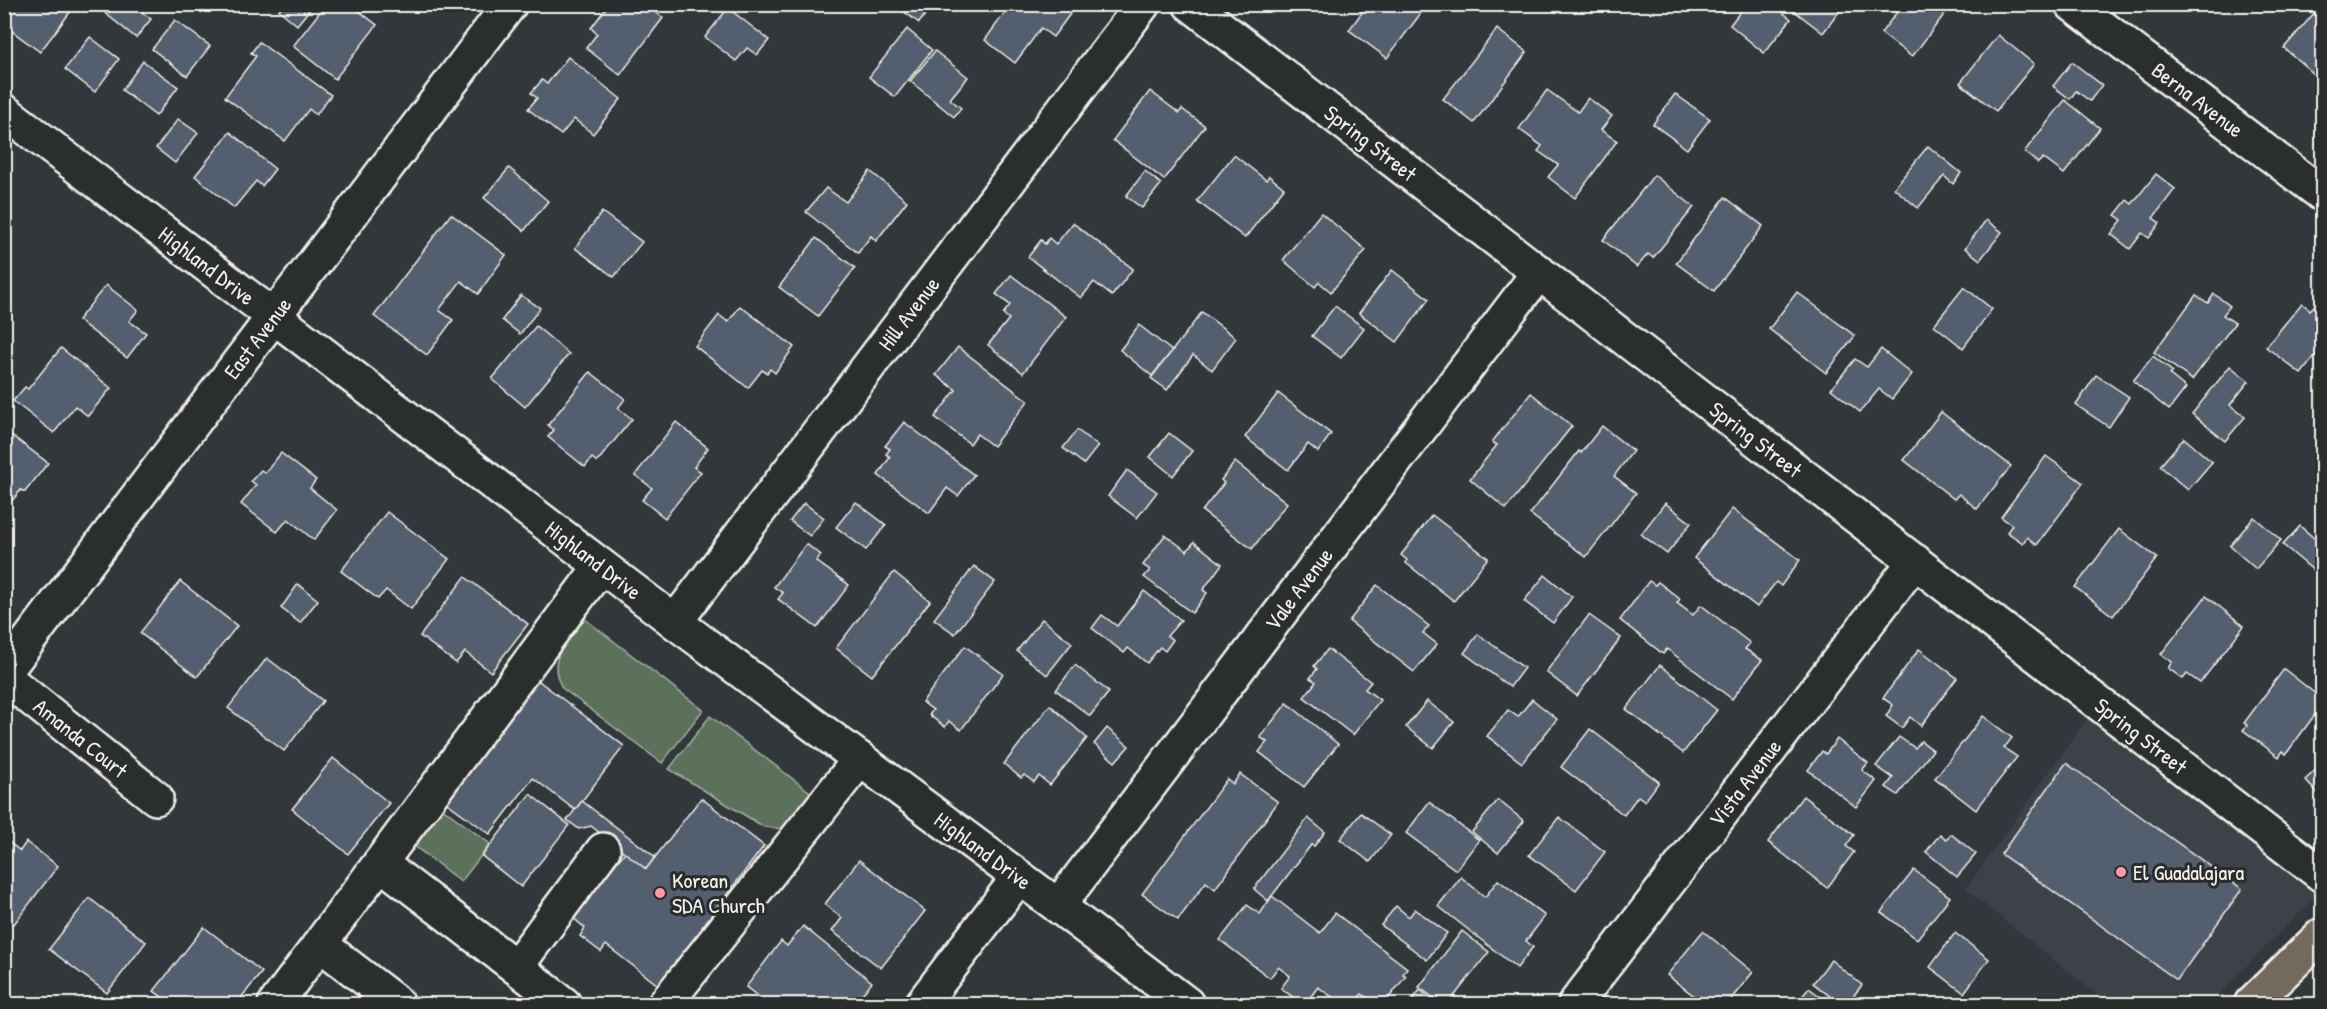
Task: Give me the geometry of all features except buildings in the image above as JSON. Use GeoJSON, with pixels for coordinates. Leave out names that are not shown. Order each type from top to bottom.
{"type":"FeatureCollection","features":[{"type":"Feature","properties":{"kind":"main road"},"geometry":{"type":"LineString","coordinates":[[2251,1005],[2322,935]]}},
{"type":"Feature","properties":{"kind":"street","name":"East Avenue"},"geometry":{"type":"LineString","coordinates":[[4,675],[510,4]]}},
{"type":"Feature","properties":{"kind":"street","name":"Hill Avenue"},"geometry":{"type":"LineString","coordinates":[[675,622],[1143,4]]}},
{"type":"Feature","properties":{"kind":"street","name":"Spring Street"},"geometry":{"type":"LineString","coordinates":[[1190,4],[2322,875]]}},
{"type":"Feature","properties":{"kind":"street","name":"Berna Avenue"},"geometry":{"type":"LineString","coordinates":[[2072,4],[2322,194]]}},
{"type":"Feature","properties":{"kind":"street","name":"Highland Drive"},"geometry":{"type":"LineString","coordinates":[[4,111],[675,622],[1058,906],[1187,1005]]}},
{"type":"Feature","properties":{"kind":"street","name":"Vale Avenue"},"geometry":{"type":"LineString","coordinates":[[1058,906],[1539,272]]}},
{"type":"Feature","properties":{"kind":"street","name":"Vista Avenue"},"geometry":{"type":"LineString","coordinates":[[1575,1005],[1915,561]]}},
{"type":"Feature","properties":{"kind":"street"},"geometry":{"type":"LineString","coordinates":[[275,1005],[601,566]]}},
{"type":"Feature","properties":{"kind":"street","name":"Amanda Court"},"geometry":{"type":"LineString","coordinates":[[4,675],[156,798]]}},
{"type":"Feature","properties":{"kind":"street"},"geometry":{"type":"LineString","coordinates":[[665,1005],[860,759]]}},
{"type":"Feature","properties":{"kind":"street"},"geometry":{"type":"LineString","coordinates":[[516,967],[603,850]]}},
{"type":"Feature","properties":{"kind":"street"},"geometry":{"type":"LineString","coordinates":[[380,863],[564,1005]]}},
{"type":"Feature","properties":{"kind":"street"},"geometry":{"type":"LineString","coordinates":[[922,1005],[1019,877]]}},
{"type":"Feature","properties":{"kind":"street"},"geometry":{"type":"LineString","coordinates":[[320,944],[398,1005]]}},
{"type":"Feature","properties":{"kind":"shaded area"},"geometry":{"type":"Polygon","coordinates":[[[2099,702],[2322,890],[2209,1004],[2108,1004],[1966,889],[2099,702]]]}},
{"type":"Feature","properties":{"kind":"green space"},"geometry":{"type":"Polygon","coordinates":[[[585,619],[703,710],[662,763],[562,688],[557,677],[557,659],[565,643],[585,619]]]}},
{"type":"Feature","properties":{"kind":"green space"},"geometry":{"type":"Polygon","coordinates":[[[710,716],[818,798],[785,829],[764,827],[669,769],[710,716]]]}},
{"type":"Feature","properties":{"kind":"green space"},"geometry":{"type":"Polygon","coordinates":[[[441,807],[490,844],[461,882],[412,844],[441,807]]]}},
{"type":"Feature","properties":{"kind":"place","name":"El Guadalajara"},"geometry":{"type":"Point","coordinates":[2121,872]}},
{"type":"Feature","properties":{"kind":"place","name":"Korean SDA Church"},"geometry":{"type":"Point","coordinates":[660,893]}}]}
